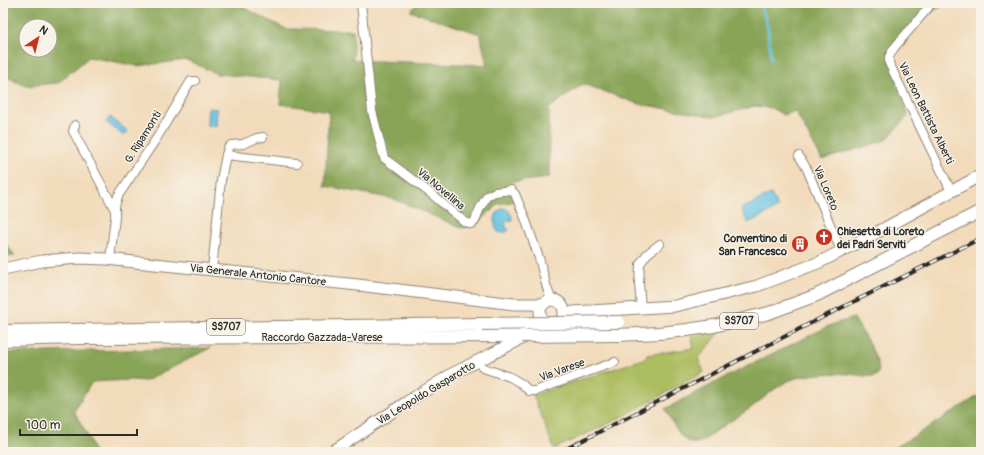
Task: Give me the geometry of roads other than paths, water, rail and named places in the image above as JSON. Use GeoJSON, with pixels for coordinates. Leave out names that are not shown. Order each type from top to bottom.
{"type":"FeatureCollection","features":[{"type":"Feature","properties":{"kind":"highway","name":"Raccordo Gazzada-Varese"},"geometry":{"type":"LineString","coordinates":[[3,340],[87,338],[522,337],[659,333],[700,328],[735,322],[769,313],[817,295],[981,211]]}},
{"type":"Feature","properties":{"kind":"highway","name":"Raccordo Gazzada-Varese"},"geometry":{"type":"LineString","coordinates":[[3,330],[618,322]]}},
{"type":"Feature","properties":{"kind":"highway","name":"Raccordo Gazzada-Varese"},"geometry":{"type":"LineString","coordinates":[[480,324],[522,337]]}},
{"type":"Feature","properties":{"kind":"main road"},"geometry":{"type":"LineString","coordinates":[[545,320],[541,310],[548,302],[559,302],[563,312],[675,306],[757,286],[820,262],[981,175]]}},
{"type":"Feature","properties":{"kind":"main road","name":"Via Generale Antonio Cantore"},"geometry":{"type":"LineString","coordinates":[[3,269],[42,261],[79,258],[212,270],[514,304],[548,302]]}},
{"type":"Feature","properties":{"kind":"main road","name":"Via Generale Antonio Cantore"},"geometry":{"type":"LineString","coordinates":[[514,304],[545,320]]}},
{"type":"Feature","properties":{"kind":"main road","name":"Via Leopoldo Gasparotto"},"geometry":{"type":"LineString","coordinates":[[332,452],[452,374],[522,337],[545,320],[558,322],[563,312]]}},
{"type":"Feature","properties":{"kind":"street","name":"Via Novellina"},"geometry":{"type":"LineString","coordinates":[[361,3],[372,110],[384,158],[465,222],[471,224],[475,221],[480,208],[488,196],[495,192],[511,190],[515,194],[525,218],[539,258],[547,288],[548,302]]}},
{"type":"Feature","properties":{"kind":"street","name":"Via Leon Battista Alberti"},"geometry":{"type":"LineString","coordinates":[[928,8],[894,48],[889,57],[889,63],[952,191]]}},
{"type":"Feature","properties":{"kind":"street","name":"G. Ripamonti"},"geometry":{"type":"LineString","coordinates":[[110,260],[115,206],[118,196],[158,136],[191,81],[196,81]]}},
{"type":"Feature","properties":{"kind":"street"},"geometry":{"type":"LineString","coordinates":[[75,125],[73,131],[115,210]]}},
{"type":"Feature","properties":{"kind":"street"},"geometry":{"type":"LineString","coordinates":[[212,270],[222,180],[228,148],[231,145],[243,144],[256,138],[263,137]]}},
{"type":"Feature","properties":{"kind":"street"},"geometry":{"type":"LineString","coordinates":[[226,155],[297,163]]}},
{"type":"Feature","properties":{"kind":"street","name":"Via Loreto"},"geometry":{"type":"LineString","coordinates":[[800,156],[807,169],[841,251]]}},
{"type":"Feature","properties":{"kind":"street"},"geometry":{"type":"LineString","coordinates":[[641,308],[639,283],[640,264],[647,254],[660,244]]}},
{"type":"Feature","properties":{"kind":"street","name":"Via Varese"},"geometry":{"type":"LineString","coordinates":[[478,361],[483,368],[510,377],[522,384],[529,391],[535,391],[615,362]]}},
{"type":"Feature","properties":{"kind":"water"},"geometry":{"type":"Polygon","coordinates":[[[208,108],[217,109],[216,126],[207,126],[208,108]]]}},
{"type":"Feature","properties":{"kind":"water"},"geometry":{"type":"Polygon","coordinates":[[[110,117],[128,131],[124,136],[106,122],[110,117]]]}},
{"type":"Feature","properties":{"kind":"water"},"geometry":{"type":"Polygon","coordinates":[[[771,194],[778,208],[748,223],[741,209],[771,194]]]}},
{"type":"Feature","properties":{"kind":"water"},"geometry":{"type":"Polygon","coordinates":[[[503,208],[510,212],[512,220],[506,221],[505,224],[509,230],[504,233],[498,232],[495,225],[496,215],[503,208]]]}},
{"type":"Feature","properties":{"kind":"waterway"},"geometry":{"type":"LineString","coordinates":[[758,3],[762,9],[766,23],[771,59]]}},
{"type":"Feature","properties":{"kind":"railway"},"geometry":{"type":"LineString","coordinates":[[560,452],[813,322],[981,238]]}},
{"type":"Feature","properties":{"kind":"place","name":"Chiesetta di Loreto dei Padri Serviti"},"geometry":{"type":"Point","coordinates":[824,237]}},
{"type":"Feature","properties":{"kind":"place","name":"Conventino di San Francesco"},"geometry":{"type":"Point","coordinates":[800,244]}}]}
